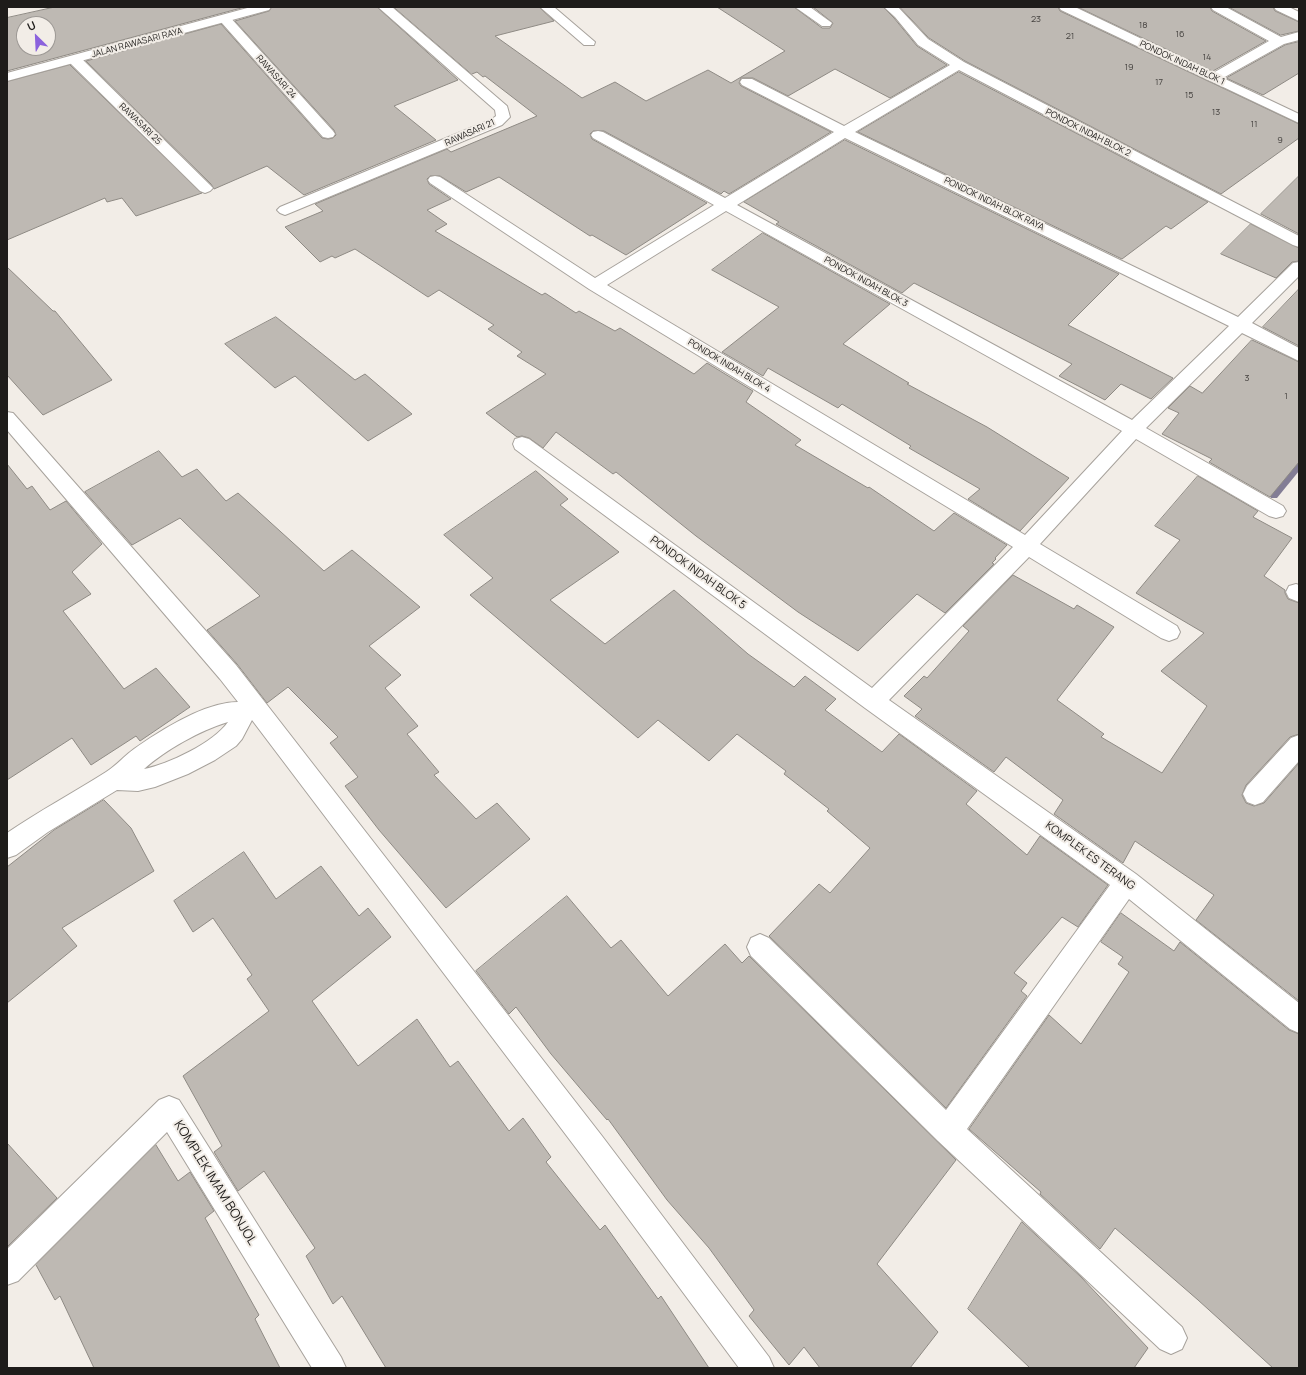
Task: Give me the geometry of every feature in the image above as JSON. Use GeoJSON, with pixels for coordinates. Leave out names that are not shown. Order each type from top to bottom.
{"type":"FeatureCollection","features":[{"type":"Feature","properties":{"kind":"street","name":"RAWASARI 21"},"geometry":{"type":"LineString","coordinates":[[285,210],[497,122],[503,117],[502,109],[384,7]]}},
{"type":"Feature","properties":{"kind":"street"},"geometry":{"type":"LineString","coordinates":[[546,7],[589,42]]}},
{"type":"Feature","properties":{"kind":"street"},"geometry":{"type":"LineString","coordinates":[[801,7],[826,22]]}},
{"type":"Feature","properties":{"kind":"street","name":"PONDOK INDAH BLOK 2"},"geometry":{"type":"LineString","coordinates":[[890,7],[923,42],[959,65],[1299,242]]}},
{"type":"Feature","properties":{"kind":"street","name":"PONDOK INDAH BLOK 1"},"geometry":{"type":"LineString","coordinates":[[1065,7],[1299,119]]}},
{"type":"Feature","properties":{"kind":"street"},"geometry":{"type":"LineString","coordinates":[[1217,7],[1278,41]]}},
{"type":"Feature","properties":{"kind":"street"},"geometry":{"type":"LineString","coordinates":[[1280,7],[1299,17]]}},
{"type":"Feature","properties":{"kind":"street","name":"JALAN RAWASARI RAYA"},"geometry":{"type":"LineString","coordinates":[[7,77],[225,19],[258,8]]}},
{"type":"Feature","properties":{"kind":"street","name":"RAWASARI 24"},"geometry":{"type":"LineString","coordinates":[[225,19],[328,134]]}},
{"type":"Feature","properties":{"kind":"street"},"geometry":{"type":"LineString","coordinates":[[1213,78],[1278,41],[1299,36]]}},
{"type":"Feature","properties":{"kind":"street","name":"RAWASARI 25"},"geometry":{"type":"LineString","coordinates":[[75,60],[205,188]]}},
{"type":"Feature","properties":{"kind":"street"},"geometry":{"type":"LineString","coordinates":[[596,285],[844,132],[959,65]]}},
{"type":"Feature","properties":{"kind":"street","name":"PONDOK INDAH BLOK RAYA"},"geometry":{"type":"LineString","coordinates":[[747,82],[844,132],[1241,325],[1299,355]]}},
{"type":"Feature","properties":{"kind":"street","name":"PONDOK INDAH BLOK 3"},"geometry":{"type":"LineString","coordinates":[[598,135],[1134,429],[1276,511]]}},
{"type":"Feature","properties":{"kind":"street","name":"PONDOK INDAH BLOK 4"},"geometry":{"type":"LineString","coordinates":[[435,180],[596,285],[1169,632]]}},
{"type":"Feature","properties":{"kind":"street"},"geometry":{"type":"LineString","coordinates":[[874,701],[1027,546],[1134,429],[1299,267]]}},
{"type":"Feature","properties":{"kind":"street"},"geometry":{"type":"LineString","coordinates":[[7,418],[223,666],[248,709],[592,1146],[758,1368]]}},
{"type":"Feature","properties":{"kind":"street","name":"PONDOK INDAH BLOK 5"},"geometry":{"type":"LineString","coordinates":[[522,444],[874,701]]}},
{"type":"Feature","properties":{"kind":"street","name":"KOMPLEK ES TERANG"},"geometry":{"type":"LineString","coordinates":[[874,701],[1127,882],[1299,1020]]}},
{"type":"Feature","properties":{"kind":"street"},"geometry":{"type":"LineString","coordinates":[[115,779],[128,781],[146,779],[196,758],[226,741],[248,709]]}},
{"type":"Feature","properties":{"kind":"street"},"geometry":{"type":"LineString","coordinates":[[7,847],[40,824],[115,779],[141,757],[192,726],[215,716],[248,709]]}},
{"type":"Feature","properties":{"kind":"street"},"geometry":{"type":"LineString","coordinates":[[1255,794],[1299,745]]}},
{"type":"Feature","properties":{"kind":"street"},"geometry":{"type":"LineString","coordinates":[[948,1131],[1127,882]]}},
{"type":"Feature","properties":{"kind":"street"},"geometry":{"type":"LineString","coordinates":[[760,947],[948,1131],[1171,1338]]}},
{"type":"Feature","properties":{"kind":"street","name":"KOMPLEK IMAM BONJOL"},"geometry":{"type":"LineString","coordinates":[[7,1270],[169,1110],[330,1368]]}},
{"type":"Feature","properties":{"kind":"building"},"geometry":{"type":"Polygon","coordinates":[[[55,7],[245,7],[7,71],[7,18],[55,7]]]}},
{"type":"Feature","properties":{"kind":"building"},"geometry":{"type":"Polygon","coordinates":[[[272,7],[377,7],[458,80],[394,106],[436,140],[304,195],[267,166],[214,189],[211,184],[86,61],[221,24],[322,138],[333,138],[336,135],[334,130],[235,21],[269,11],[272,7]]]}},
{"type":"Feature","properties":{"kind":"building"},"geometry":{"type":"Polygon","coordinates":[[[394,7],[539,7],[554,21],[495,36],[582,98],[615,82],[646,101],[708,70],[731,83],[785,51],[717,7],[794,7],[822,28],[830,28],[833,23],[813,7],[883,7],[917,46],[947,65],[890,98],[835,69],[788,96],[753,78],[741,78],[739,83],[741,86],[831,132],[729,194],[724,191],[721,194],[604,131],[593,131],[590,134],[592,139],[707,203],[626,255],[592,235],[590,236],[499,177],[466,192],[440,176],[430,176],[427,179],[429,184],[451,199],[427,210],[447,224],[435,231],[542,295],[545,293],[576,313],[579,311],[615,331],[620,328],[694,374],[707,363],[753,391],[746,402],[801,440],[795,445],[868,488],[869,487],[934,531],[954,513],[1007,545],[995,558],[996,559],[992,563],[994,564],[945,613],[917,594],[858,651],[798,612],[696,536],[616,472],[613,474],[556,432],[543,448],[529,438],[522,436],[517,437],[486,413],[546,374],[517,356],[522,352],[488,329],[494,325],[439,290],[428,297],[355,249],[335,258],[332,256],[320,262],[285,227],[323,211],[315,204],[447,149],[451,152],[537,116],[485,76],[483,77],[477,72],[472,74],[394,7]]]}},
{"type":"Feature","properties":{"kind":"building"},"geometry":{"type":"Polygon","coordinates":[[[900,7],[1058,7],[1060,11],[1299,124],[1299,138],[1221,194],[965,61],[929,38],[900,7]]]}},
{"type":"Feature","properties":{"kind":"building"},"geometry":{"type":"Polygon","coordinates":[[[1078,7],[1210,7],[1212,11],[1266,41],[1213,71],[1078,7]]]}},
{"type":"Feature","properties":{"kind":"building"},"geometry":{"type":"Polygon","coordinates":[[[1229,7],[1273,7],[1275,11],[1299,22],[1299,31],[1281,35],[1229,7]]]}},
{"type":"Feature","properties":{"kind":"building"},"geometry":{"type":"Polygon","coordinates":[[[1299,42],[1299,73],[1263,95],[1226,78],[1285,45],[1299,42]]]}},
{"type":"Feature","properties":{"kind":"building"},"geometry":{"type":"Polygon","coordinates":[[[70,65],[202,193],[136,216],[122,198],[107,202],[105,198],[7,240],[7,82],[70,65]]]}},
{"type":"Feature","properties":{"kind":"building"},"geometry":{"type":"Polygon","coordinates":[[[959,72],[1208,202],[1171,229],[1166,226],[1122,259],[858,132],[959,72]]]}},
{"type":"Feature","properties":{"kind":"building"},"geometry":{"type":"Polygon","coordinates":[[[845,140],[1119,274],[1068,325],[1173,378],[1151,399],[1121,384],[1105,400],[1059,376],[1072,364],[914,283],[902,293],[776,224],[779,222],[744,202],[845,140]]]}},
{"type":"Feature","properties":{"kind":"building"},"geometry":{"type":"Polygon","coordinates":[[[1299,176],[1299,234],[1261,214],[1299,176]]]}},
{"type":"Feature","properties":{"kind":"building"},"geometry":{"type":"Polygon","coordinates":[[[1251,224],[1299,248],[1299,261],[1292,262],[1276,278],[1221,254],[1251,224]]]}},
{"type":"Feature","properties":{"kind":"building"},"geometry":{"type":"Polygon","coordinates":[[[763,233],[890,304],[843,344],[909,383],[907,384],[987,427],[1069,478],[1020,531],[968,499],[980,489],[909,448],[911,446],[842,404],[838,408],[768,368],[763,376],[722,352],[779,307],[712,270],[763,233]]]}},
{"type":"Feature","properties":{"kind":"building"},"geometry":{"type":"Polygon","coordinates":[[[7,267],[53,311],[55,311],[112,380],[43,415],[7,375],[7,267]]]}},
{"type":"Feature","properties":{"kind":"building"},"geometry":{"type":"Polygon","coordinates":[[[1299,289],[1299,346],[1263,327],[1299,289]]]}},
{"type":"Feature","properties":{"kind":"building"},"geometry":{"type":"Polygon","coordinates":[[[276,317],[355,380],[365,374],[412,414],[368,441],[295,376],[275,388],[225,344],[276,317]]]}},
{"type":"Feature","properties":{"kind":"building"},"geometry":{"type":"Polygon","coordinates":[[[1252,340],[1299,362],[1299,462],[1270,497],[1209,462],[1212,459],[1162,434],[1179,413],[1168,408],[1190,386],[1202,393],[1252,340]]]}},
{"type":"Feature","properties":{"kind":"building"},"geometry":{"type":"Polygon","coordinates":[[[159,451],[182,477],[197,469],[226,501],[238,493],[324,571],[352,550],[420,607],[369,646],[401,675],[385,688],[418,726],[407,734],[439,772],[434,775],[476,819],[497,803],[530,839],[446,908],[379,830],[345,786],[358,777],[330,743],[338,737],[288,687],[267,703],[237,664],[207,630],[260,596],[180,518],[132,545],[85,492],[159,451]]]}},
{"type":"Feature","properties":{"kind":"building"},"geometry":{"type":"Polygon","coordinates":[[[7,464],[27,489],[32,486],[50,510],[66,501],[102,544],[72,572],[91,594],[63,611],[124,689],[156,668],[190,707],[140,741],[136,736],[91,765],[72,738],[7,780],[7,464]]]}},
{"type":"Feature","properties":{"kind":"building"},"geometry":{"type":"Polygon","coordinates":[[[536,471],[568,499],[560,505],[619,552],[550,600],[605,644],[674,590],[748,654],[794,687],[805,676],[836,699],[825,710],[882,752],[899,734],[977,791],[966,804],[1027,855],[1040,836],[1108,885],[1078,927],[1062,917],[1014,973],[1027,983],[1021,991],[1027,996],[946,1108],[769,936],[819,884],[830,893],[870,848],[827,811],[829,809],[784,774],[786,771],[737,734],[709,761],[658,720],[638,738],[470,595],[493,578],[444,535],[536,471]]]}},
{"type":"Feature","properties":{"kind":"building"},"geometry":{"type":"Polygon","coordinates":[[[1198,476],[1258,511],[1253,517],[1292,538],[1264,576],[1285,590],[1288,599],[1299,603],[1299,734],[1290,737],[1246,785],[1242,795],[1246,803],[1254,806],[1264,803],[1299,763],[1299,1001],[1196,920],[1214,895],[1135,841],[1123,863],[1054,814],[1063,800],[1006,757],[994,772],[915,716],[922,709],[904,696],[924,676],[927,678],[969,631],[963,626],[1013,575],[1074,609],[1077,605],[1114,627],[1057,700],[1104,734],[1101,737],[1162,773],[1207,706],[1161,671],[1204,633],[1136,593],[1180,540],[1155,526],[1198,476]]]}},
{"type":"Feature","properties":{"kind":"building"},"geometry":{"type":"Polygon","coordinates":[[[104,800],[131,828],[154,871],[62,928],[77,946],[7,1003],[7,867],[54,830],[104,800]]]}},
{"type":"Feature","properties":{"kind":"building"},"geometry":{"type":"Polygon","coordinates":[[[244,852],[276,899],[321,866],[359,916],[368,908],[391,937],[312,1001],[358,1066],[417,1019],[450,1067],[458,1061],[509,1131],[523,1118],[551,1157],[546,1162],[600,1230],[605,1225],[658,1299],[661,1296],[709,1368],[386,1368],[342,1296],[333,1304],[306,1256],[315,1248],[264,1171],[238,1191],[214,1152],[222,1146],[183,1076],[269,1011],[247,979],[252,975],[213,918],[193,932],[174,901],[244,852]]]}},
{"type":"Feature","properties":{"kind":"building"},"geometry":{"type":"Polygon","coordinates":[[[567,896],[611,948],[621,940],[668,996],[725,944],[742,963],[749,956],[956,1160],[877,1264],[938,1332],[910,1368],[820,1368],[804,1347],[789,1365],[749,1316],[754,1310],[709,1248],[667,1200],[608,1119],[607,1120],[551,1054],[516,1007],[509,1014],[476,971],[567,896]]]}},
{"type":"Feature","properties":{"kind":"building"},"geometry":{"type":"Polygon","coordinates":[[[1121,913],[1174,951],[1180,942],[1289,1030],[1299,1034],[1299,1368],[1273,1368],[1115,1228],[1100,1249],[1040,1194],[1041,1192],[969,1129],[1049,1015],[1081,1044],[1129,972],[1118,964],[1123,957],[1101,942],[1121,913]]]}},
{"type":"Feature","properties":{"kind":"building"},"geometry":{"type":"Polygon","coordinates":[[[7,1143],[57,1198],[7,1247],[7,1143]]]}},
{"type":"Feature","properties":{"kind":"building"},"geometry":{"type":"Polygon","coordinates":[[[156,1145],[178,1181],[190,1172],[214,1211],[205,1218],[259,1315],[255,1319],[280,1368],[94,1368],[60,1296],[55,1300],[36,1265],[156,1145]]]}},
{"type":"Feature","properties":{"kind":"building"},"geometry":{"type":"Polygon","coordinates":[[[1022,1222],[1081,1277],[1148,1348],[1134,1368],[1030,1368],[968,1309],[1022,1222]]]}},
{"type":"Feature","properties":{"kind":"waterway"},"geometry":{"type":"LineString","coordinates":[[1274,495],[1299,465]]}}]}
